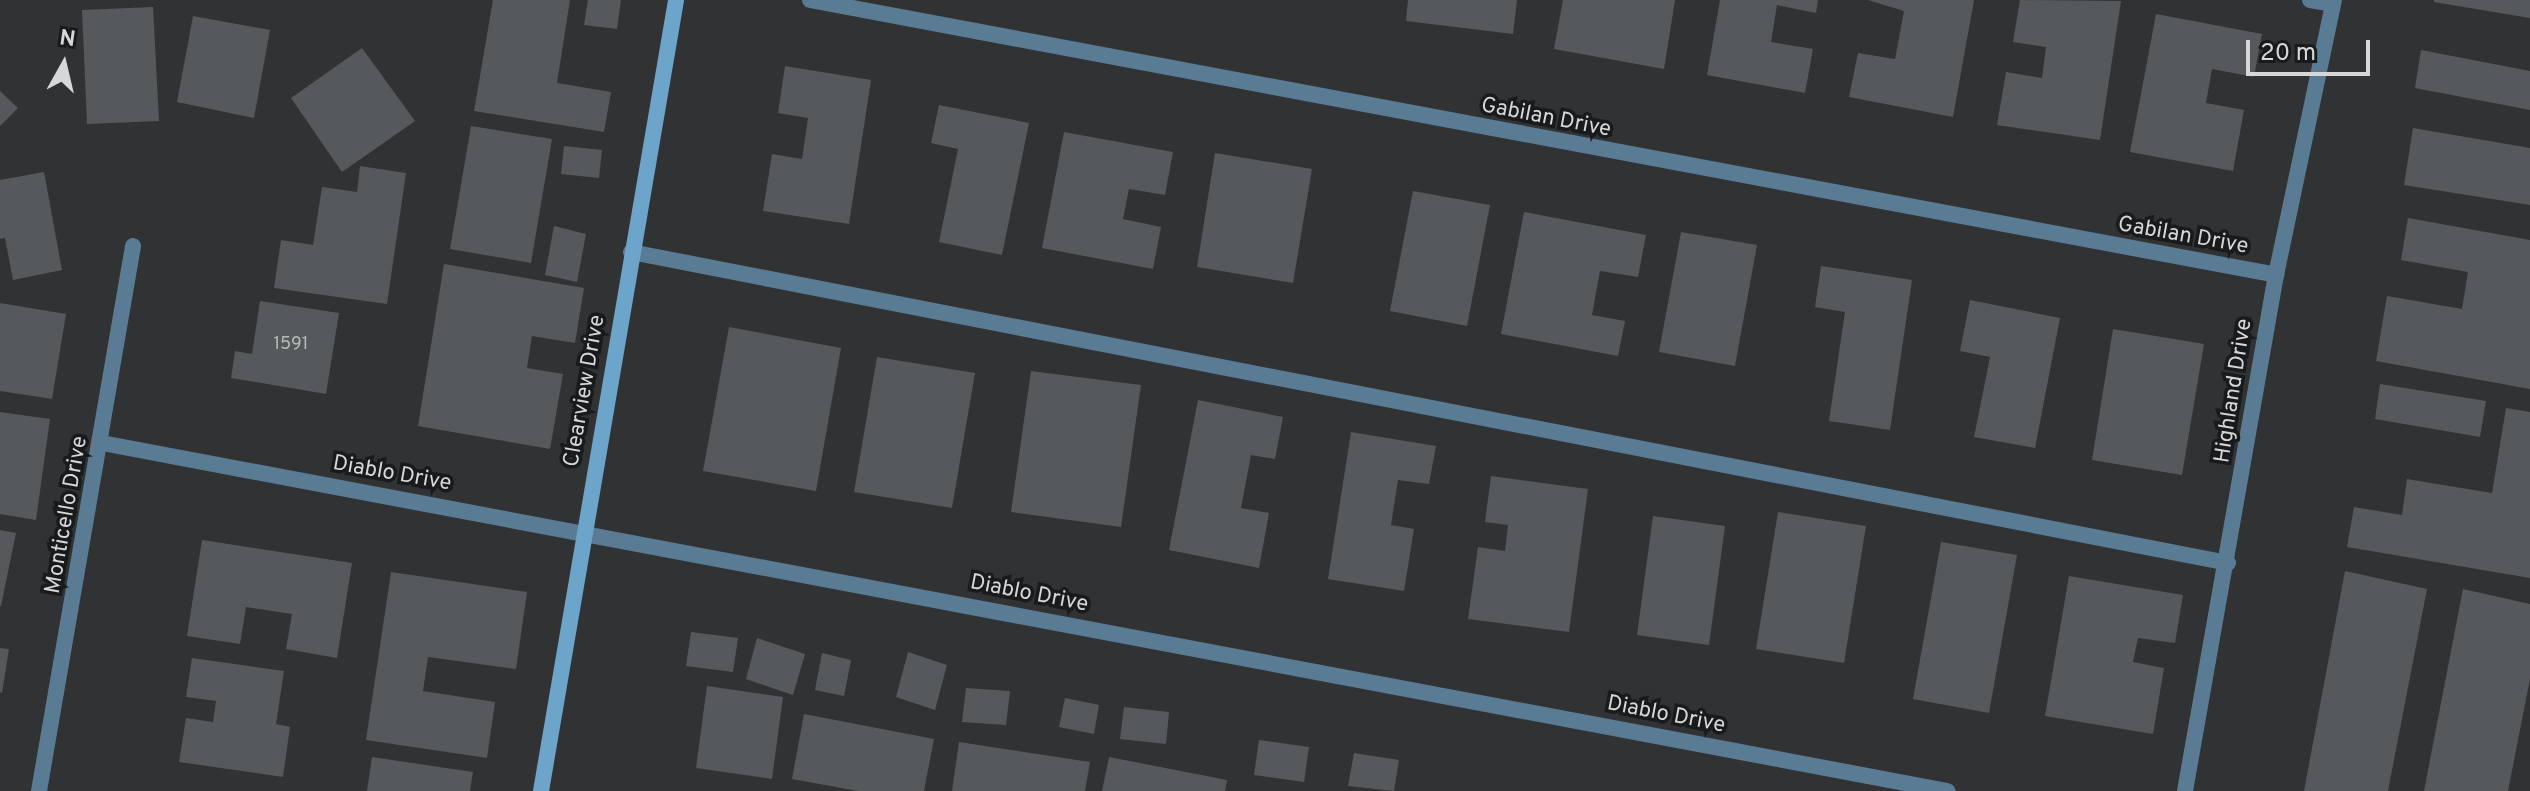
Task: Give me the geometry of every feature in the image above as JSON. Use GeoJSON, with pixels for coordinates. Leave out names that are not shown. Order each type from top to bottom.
{"type":"FeatureCollection","features":[{"type":"Feature","properties":{"kind":"street","name":"Clearview Drive"},"geometry":{"type":"LineString","coordinates":[[541,791],[676,0]]}},
{"type":"Feature","properties":{"kind":"street","name":"Gabilan Drive"},"geometry":{"type":"LineString","coordinates":[[810,0],[2276,275]]}},
{"type":"Feature","properties":{"kind":"street"},"geometry":{"type":"LineString","coordinates":[[2310,0],[2334,2]]}},
{"type":"Feature","properties":{"kind":"street","name":"Highland Drive"},"geometry":{"type":"LineString","coordinates":[[2185,791],[2228,563],[2276,275],[2334,2]]}},
{"type":"Feature","properties":{"kind":"street","name":"Monticello Drive"},"geometry":{"type":"LineString","coordinates":[[39,791],[102,443],[133,246]]}},
{"type":"Feature","properties":{"kind":"street"},"geometry":{"type":"LineString","coordinates":[[631,252],[2228,563]]}},
{"type":"Feature","properties":{"kind":"street","name":"Diablo Drive"},"geometry":{"type":"LineString","coordinates":[[102,443],[1947,791]]}},
{"type":"Feature","properties":{"kind":"building"},"geometry":{"type":"Polygon","coordinates":[[[493,0],[570,0],[557,83],[611,92],[604,132],[474,111],[493,0]]]}},
{"type":"Feature","properties":{"kind":"building"},"geometry":{"type":"Polygon","coordinates":[[[588,0],[621,0],[617,29],[584,25],[588,0]]]}},
{"type":"Feature","properties":{"kind":"building"},"geometry":{"type":"Polygon","coordinates":[[[1408,0],[1517,0],[1513,34],[1406,21],[1408,0]]]}},
{"type":"Feature","properties":{"kind":"building"},"geometry":{"type":"Polygon","coordinates":[[[1563,0],[1675,0],[1664,69],[1554,49],[1563,0]]]}},
{"type":"Feature","properties":{"kind":"building"},"geometry":{"type":"Polygon","coordinates":[[[1720,0],[1818,0],[1816,13],[1777,5],[1771,42],[1813,49],[1805,93],[1707,75],[1720,0]]]}},
{"type":"Feature","properties":{"kind":"building"},"geometry":{"type":"Polygon","coordinates":[[[1868,0],[1974,0],[1953,117],[1849,97],[1858,53],[1895,59],[1904,11],[1868,0]]]}},
{"type":"Feature","properties":{"kind":"building"},"geometry":{"type":"Polygon","coordinates":[[[2020,0],[2121,1],[2100,140],[1997,125],[2006,72],[2042,78],[2046,47],[2013,42],[2020,0]]]}},
{"type":"Feature","properties":{"kind":"building"},"geometry":{"type":"Polygon","coordinates":[[[2530,0],[2530,18],[2434,2],[2530,0]]]}},
{"type":"Feature","properties":{"kind":"building"},"geometry":{"type":"Polygon","coordinates":[[[153,7],[159,121],[87,124],[82,10],[153,7]]]}},
{"type":"Feature","properties":{"kind":"building"},"geometry":{"type":"Polygon","coordinates":[[[2156,14],[2262,34],[2254,77],[2212,69],[2206,103],[2244,110],[2233,171],[2130,152],[2156,14]]]}},
{"type":"Feature","properties":{"kind":"building"},"geometry":{"type":"Polygon","coordinates":[[[193,16],[270,30],[254,118],[177,102],[193,16]]]}},
{"type":"Feature","properties":{"kind":"building"},"geometry":{"type":"Polygon","coordinates":[[[362,48],[415,121],[342,172],[291,98],[362,48]]]}},
{"type":"Feature","properties":{"kind":"building"},"geometry":{"type":"Polygon","coordinates":[[[2421,50],[2530,71],[2530,110],[2415,88],[2421,50]]]}},
{"type":"Feature","properties":{"kind":"building"},"geometry":{"type":"Polygon","coordinates":[[[785,66],[871,80],[849,224],[763,211],[772,154],[802,159],[808,118],[778,113],[785,66]]]}},
{"type":"Feature","properties":{"kind":"building"},"geometry":{"type":"Polygon","coordinates":[[[0,91],[18,108],[0,126],[0,91]]]}},
{"type":"Feature","properties":{"kind":"building"},"geometry":{"type":"Polygon","coordinates":[[[939,105],[1029,123],[1002,255],[939,242],[958,149],[931,143],[939,105]]]}},
{"type":"Feature","properties":{"kind":"building"},"geometry":{"type":"Polygon","coordinates":[[[471,126],[552,139],[531,263],[450,249],[471,126]]]}},
{"type":"Feature","properties":{"kind":"building"},"geometry":{"type":"Polygon","coordinates":[[[2413,128],[2530,148],[2530,205],[2404,185],[2413,128]]]}},
{"type":"Feature","properties":{"kind":"building"},"geometry":{"type":"Polygon","coordinates":[[[1064,132],[1173,152],[1165,195],[1129,189],[1123,219],[1161,227],[1153,269],[1042,248],[1064,132]]]}},
{"type":"Feature","properties":{"kind":"building"},"geometry":{"type":"Polygon","coordinates":[[[564,146],[602,150],[599,178],[561,174],[564,146]]]}},
{"type":"Feature","properties":{"kind":"building"},"geometry":{"type":"Polygon","coordinates":[[[1215,153],[1312,169],[1293,283],[1197,267],[1215,153]]]}},
{"type":"Feature","properties":{"kind":"building"},"geometry":{"type":"Polygon","coordinates":[[[360,166],[406,173],[387,304],[274,288],[281,240],[313,245],[322,187],[357,192],[360,166]]]}},
{"type":"Feature","properties":{"kind":"building"},"geometry":{"type":"Polygon","coordinates":[[[44,172],[62,270],[13,280],[5,238],[0,239],[0,180],[44,172]]]}},
{"type":"Feature","properties":{"kind":"building"},"geometry":{"type":"Polygon","coordinates":[[[1413,191],[1490,205],[1467,326],[1390,311],[1413,191]]]}},
{"type":"Feature","properties":{"kind":"building"},"geometry":{"type":"Polygon","coordinates":[[[1524,212],[1646,235],[1638,277],[1600,271],[1592,315],[1625,321],[1618,356],[1501,334],[1524,212]]]}},
{"type":"Feature","properties":{"kind":"building"},"geometry":{"type":"Polygon","coordinates":[[[2408,218],[2530,240],[2530,389],[2376,361],[2387,296],[2462,309],[2468,272],[2401,260],[2408,218]]]}},
{"type":"Feature","properties":{"kind":"building"},"geometry":{"type":"Polygon","coordinates":[[[554,226],[586,234],[577,282],[545,275],[554,226]]]}},
{"type":"Feature","properties":{"kind":"building"},"geometry":{"type":"Polygon","coordinates":[[[1681,232],[1757,245],[1735,366],[1659,352],[1681,232]]]}},
{"type":"Feature","properties":{"kind":"building"},"geometry":{"type":"Polygon","coordinates":[[[444,264],[584,288],[575,343],[532,336],[527,368],[563,374],[550,449],[418,426],[444,264]]]}},
{"type":"Feature","properties":{"kind":"building"},"geometry":{"type":"Polygon","coordinates":[[[1821,266],[1912,280],[1890,430],[1829,421],[1845,312],[1815,307],[1821,266]]]}},
{"type":"Feature","properties":{"kind":"building"},"geometry":{"type":"Polygon","coordinates":[[[1970,300],[2060,318],[2035,448],[1974,437],[1990,357],[1960,351],[1970,300]]]}},
{"type":"Feature","properties":{"kind":"building"},"geometry":{"type":"Polygon","coordinates":[[[260,301],[339,313],[326,394],[231,378],[235,351],[252,354],[260,301]]]}},
{"type":"Feature","properties":{"kind":"building"},"geometry":{"type":"Polygon","coordinates":[[[0,303],[66,314],[52,399],[0,391],[0,303]]]}},
{"type":"Feature","properties":{"kind":"building"},"geometry":{"type":"Polygon","coordinates":[[[729,327],[841,348],[816,491],[703,471],[729,327]]]}},
{"type":"Feature","properties":{"kind":"building"},"geometry":{"type":"Polygon","coordinates":[[[2113,329],[2204,344],[2182,475],[2092,460],[2113,329]]]}},
{"type":"Feature","properties":{"kind":"building"},"geometry":{"type":"Polygon","coordinates":[[[877,357],[975,373],[952,508],[854,492],[877,357]]]}},
{"type":"Feature","properties":{"kind":"building"},"geometry":{"type":"Polygon","coordinates":[[[1031,371],[1141,385],[1121,527],[1011,512],[1031,371]]]}},
{"type":"Feature","properties":{"kind":"building"},"geometry":{"type":"Polygon","coordinates":[[[2380,384],[2486,401],[2480,437],[2375,419],[2380,384]]]}},
{"type":"Feature","properties":{"kind":"building"},"geometry":{"type":"Polygon","coordinates":[[[1198,400],[1283,417],[1275,459],[1251,455],[1241,508],[1269,513],[1259,568],[1169,550],[1198,400]]]}},
{"type":"Feature","properties":{"kind":"building"},"geometry":{"type":"Polygon","coordinates":[[[2506,408],[2530,412],[2530,578],[2347,547],[2354,507],[2402,515],[2407,479],[2492,493],[2506,408]]]}},
{"type":"Feature","properties":{"kind":"building"},"geometry":{"type":"Polygon","coordinates":[[[0,412],[50,419],[36,520],[0,514],[0,412]]]}},
{"type":"Feature","properties":{"kind":"building"},"geometry":{"type":"Polygon","coordinates":[[[1351,432],[1436,446],[1429,484],[1398,480],[1391,525],[1414,529],[1404,591],[1328,579],[1351,432]]]}},
{"type":"Feature","properties":{"kind":"building"},"geometry":{"type":"Polygon","coordinates":[[[1491,476],[1588,489],[1569,632],[1468,619],[1478,547],[1505,551],[1508,525],[1485,522],[1491,476]]]}},
{"type":"Feature","properties":{"kind":"building"},"geometry":{"type":"Polygon","coordinates":[[[1778,512],[1866,526],[1844,663],[1756,649],[1778,512]]]}},
{"type":"Feature","properties":{"kind":"building"},"geometry":{"type":"Polygon","coordinates":[[[1653,516],[1725,526],[1709,645],[1637,635],[1653,516]]]}},
{"type":"Feature","properties":{"kind":"building"},"geometry":{"type":"Polygon","coordinates":[[[0,530],[16,533],[1,606],[0,606],[0,530]]]}},
{"type":"Feature","properties":{"kind":"building"},"geometry":{"type":"Polygon","coordinates":[[[202,540],[352,563],[337,658],[286,649],[292,614],[246,607],[240,644],[187,636],[202,540]]]}},
{"type":"Feature","properties":{"kind":"building"},"geometry":{"type":"Polygon","coordinates":[[[1941,542],[2017,555],[1989,713],[1913,699],[1941,542]]]}},
{"type":"Feature","properties":{"kind":"building"},"geometry":{"type":"Polygon","coordinates":[[[2345,571],[2427,589],[2388,791],[2304,791],[2345,571]]]}},
{"type":"Feature","properties":{"kind":"building"},"geometry":{"type":"Polygon","coordinates":[[[391,572],[527,592],[516,669],[428,657],[423,691],[495,702],[487,758],[366,740],[391,572]]]}},
{"type":"Feature","properties":{"kind":"building"},"geometry":{"type":"Polygon","coordinates":[[[2069,576],[2183,595],[2175,643],[2138,638],[2133,662],[2164,668],[2153,734],[2045,716],[2069,576]]]}},
{"type":"Feature","properties":{"kind":"building"},"geometry":{"type":"Polygon","coordinates":[[[2463,589],[2530,604],[2530,679],[2508,791],[2424,791],[2463,589]]]}},
{"type":"Feature","properties":{"kind":"building"},"geometry":{"type":"Polygon","coordinates":[[[691,632],[738,638],[733,672],[686,666],[691,632]]]}},
{"type":"Feature","properties":{"kind":"building"},"geometry":{"type":"Polygon","coordinates":[[[757,638],[805,654],[793,695],[746,679],[757,638]]]}},
{"type":"Feature","properties":{"kind":"building"},"geometry":{"type":"Polygon","coordinates":[[[0,648],[9,649],[2,693],[0,692],[0,648]]]}},
{"type":"Feature","properties":{"kind":"building"},"geometry":{"type":"Polygon","coordinates":[[[908,652],[947,665],[935,710],[896,697],[908,652]]]}},
{"type":"Feature","properties":{"kind":"building"},"geometry":{"type":"Polygon","coordinates":[[[822,653],[851,660],[844,696],[815,690],[822,653]]]}},
{"type":"Feature","properties":{"kind":"building"},"geometry":{"type":"Polygon","coordinates":[[[192,658],[284,671],[276,724],[290,727],[283,777],[179,762],[186,718],[213,722],[216,701],[186,697],[192,658]]]}},
{"type":"Feature","properties":{"kind":"building"},"geometry":{"type":"Polygon","coordinates":[[[707,686],[783,697],[772,779],[696,768],[707,686]]]}},
{"type":"Feature","properties":{"kind":"building"},"geometry":{"type":"Polygon","coordinates":[[[966,688],[1010,691],[1006,725],[962,722],[966,688]]]}},
{"type":"Feature","properties":{"kind":"building"},"geometry":{"type":"Polygon","coordinates":[[[1065,698],[1099,705],[1094,734],[1059,727],[1065,698]]]}},
{"type":"Feature","properties":{"kind":"building"},"geometry":{"type":"Polygon","coordinates":[[[1124,707],[1169,712],[1166,744],[1120,739],[1124,707]]]}},
{"type":"Feature","properties":{"kind":"building"},"geometry":{"type":"Polygon","coordinates":[[[804,714],[934,739],[924,791],[858,791],[792,779],[804,714]]]}},
{"type":"Feature","properties":{"kind":"building"},"geometry":{"type":"Polygon","coordinates":[[[1259,740],[1309,747],[1304,782],[1254,775],[1259,740]]]}},
{"type":"Feature","properties":{"kind":"building"},"geometry":{"type":"Polygon","coordinates":[[[959,742],[1090,762],[1085,791],[952,791],[959,742]]]}},
{"type":"Feature","properties":{"kind":"building"},"geometry":{"type":"Polygon","coordinates":[[[1354,753],[1399,760],[1394,791],[1348,786],[1354,753]]]}},
{"type":"Feature","properties":{"kind":"building"},"geometry":{"type":"Polygon","coordinates":[[[372,757],[473,772],[470,791],[367,791],[372,757]]]}},
{"type":"Feature","properties":{"kind":"building"},"geometry":{"type":"Polygon","coordinates":[[[1109,757],[1227,780],[1225,791],[1102,791],[1109,757]]]}}]}
